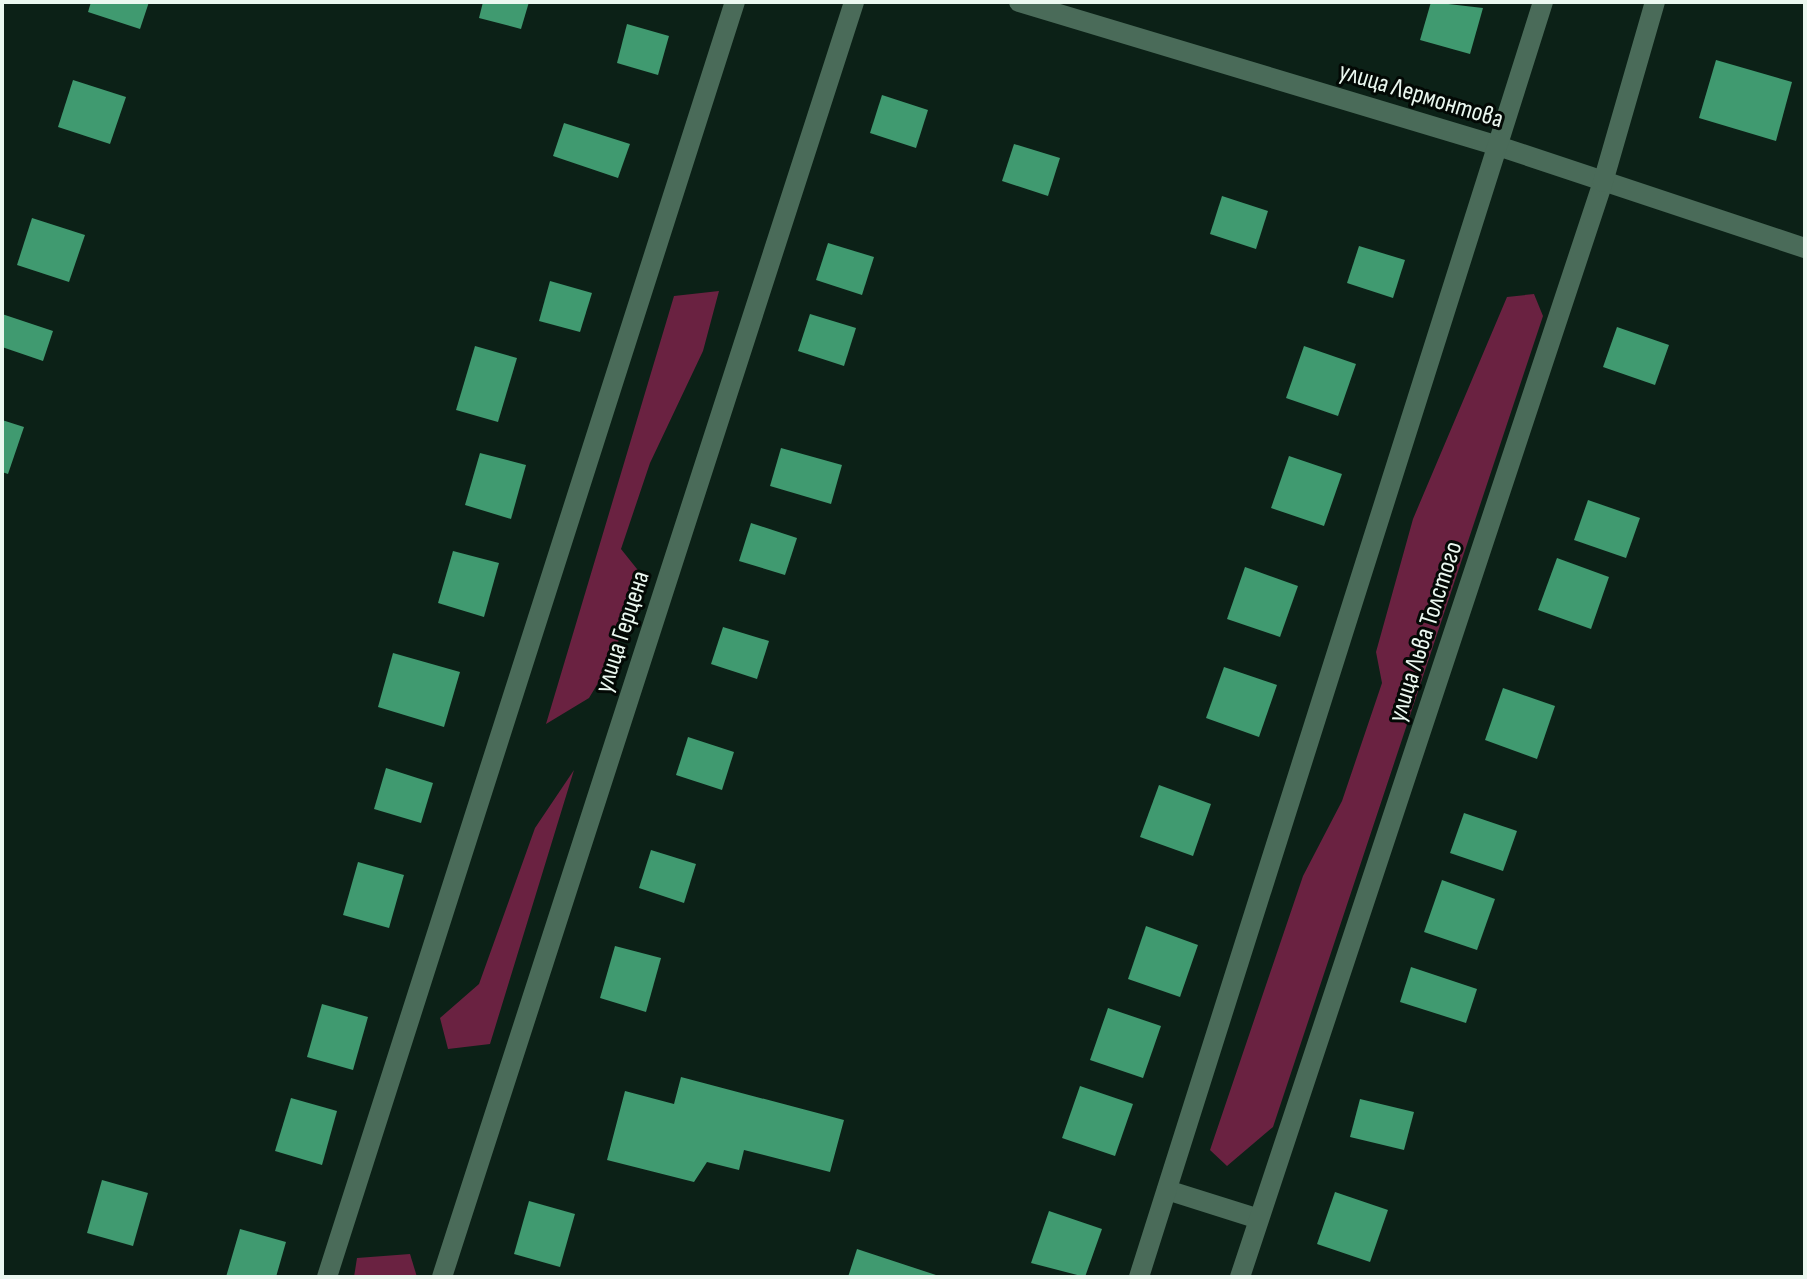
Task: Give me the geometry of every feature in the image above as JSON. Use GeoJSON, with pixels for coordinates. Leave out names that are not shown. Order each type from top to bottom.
{"type":"FeatureCollection","features":[{"type":"Feature","properties":{"kind":"street"},"geometry":{"type":"LineString","coordinates":[[327,1277],[735,2]]}},
{"type":"Feature","properties":{"kind":"street","name":"улица Герцена"},"geometry":{"type":"LineString","coordinates":[[442,1277],[854,2]]}},
{"type":"Feature","properties":{"kind":"street","name":"улица Лермонтова"},"geometry":{"type":"LineString","coordinates":[[1019,2],[1498,146],[1805,248]]}},
{"type":"Feature","properties":{"kind":"street"},"geometry":{"type":"LineString","coordinates":[[1139,1277],[1543,2]]}},
{"type":"Feature","properties":{"kind":"street","name":"улица Льва Толстого"},"geometry":{"type":"LineString","coordinates":[[1240,1277],[1603,182],[1655,2]]}},
{"type":"Feature","properties":{"kind":"street"},"geometry":{"type":"LineString","coordinates":[[1167,1190],[1259,1219]]}},
{"type":"Feature","properties":{"kind":"shaded area"},"geometry":{"type":"Polygon","coordinates":[[[719,291],[703,351],[650,463],[621,549],[641,574],[612,660],[589,698],[546,724],[674,296],[719,291]]]}},
{"type":"Feature","properties":{"kind":"shaded area"},"geometry":{"type":"Polygon","coordinates":[[[1534,294],[1543,316],[1273,1127],[1227,1166],[1210,1150],[1303,876],[1342,801],[1382,683],[1376,652],[1413,519],[1507,297],[1534,294]]]}},
{"type":"Feature","properties":{"kind":"shaded area"},"geometry":{"type":"Polygon","coordinates":[[[574,770],[490,1044],[448,1049],[440,1018],[479,984],[535,828],[574,770]]]}},
{"type":"Feature","properties":{"kind":"shaded area"},"geometry":{"type":"Polygon","coordinates":[[[410,1254],[417,1277],[354,1277],[357,1258],[410,1254]]]}},
{"type":"Feature","properties":{"kind":"building"},"geometry":{"type":"Polygon","coordinates":[[[91,2],[149,2],[140,29],[88,12],[91,2]]]}},
{"type":"Feature","properties":{"kind":"building"},"geometry":{"type":"Polygon","coordinates":[[[483,2],[529,2],[521,29],[479,18],[483,2]]]}},
{"type":"Feature","properties":{"kind":"building"},"geometry":{"type":"Polygon","coordinates":[[[1431,2],[1483,8],[1470,54],[1420,40],[1431,2]]]}},
{"type":"Feature","properties":{"kind":"building"},"geometry":{"type":"Polygon","coordinates":[[[627,24],[669,36],[658,75],[617,63],[627,24]]]}},
{"type":"Feature","properties":{"kind":"building"},"geometry":{"type":"Polygon","coordinates":[[[1716,60],[1792,82],[1776,141],[1699,118],[1716,60]]]}},
{"type":"Feature","properties":{"kind":"building"},"geometry":{"type":"Polygon","coordinates":[[[73,80],[126,97],[110,144],[58,127],[73,80]]]}},
{"type":"Feature","properties":{"kind":"building"},"geometry":{"type":"Polygon","coordinates":[[[882,95],[928,110],[916,148],[870,133],[882,95]]]}},
{"type":"Feature","properties":{"kind":"building"},"geometry":{"type":"Polygon","coordinates":[[[564,123],[630,144],[618,178],[553,156],[564,123]]]}},
{"type":"Feature","properties":{"kind":"building"},"geometry":{"type":"Polygon","coordinates":[[[1014,144],[1060,158],[1048,196],[1002,181],[1014,144]]]}},
{"type":"Feature","properties":{"kind":"building"},"geometry":{"type":"Polygon","coordinates":[[[1222,196],[1268,211],[1256,249],[1210,234],[1222,196]]]}},
{"type":"Feature","properties":{"kind":"building"},"geometry":{"type":"Polygon","coordinates":[[[32,218],[85,235],[69,282],[17,265],[32,218]]]}},
{"type":"Feature","properties":{"kind":"building"},"geometry":{"type":"Polygon","coordinates":[[[828,243],[874,257],[862,295],[816,280],[828,243]]]}},
{"type":"Feature","properties":{"kind":"building"},"geometry":{"type":"Polygon","coordinates":[[[1359,246],[1405,260],[1393,298],[1347,283],[1359,246]]]}},
{"type":"Feature","properties":{"kind":"building"},"geometry":{"type":"Polygon","coordinates":[[[550,281],[592,293],[580,332],[539,321],[550,281]]]}},
{"type":"Feature","properties":{"kind":"building"},"geometry":{"type":"Polygon","coordinates":[[[2,314],[53,331],[43,361],[2,347],[2,314]]]}},
{"type":"Feature","properties":{"kind":"building"},"geometry":{"type":"Polygon","coordinates":[[[810,314],[856,328],[844,366],[798,351],[810,314]]]}},
{"type":"Feature","properties":{"kind":"building"},"geometry":{"type":"Polygon","coordinates":[[[1617,327],[1669,345],[1655,385],[1603,367],[1617,327]]]}},
{"type":"Feature","properties":{"kind":"building"},"geometry":{"type":"Polygon","coordinates":[[[475,346],[517,358],[498,422],[456,410],[475,346]]]}},
{"type":"Feature","properties":{"kind":"building"},"geometry":{"type":"Polygon","coordinates":[[[1304,346],[1356,364],[1338,416],[1286,398],[1304,346]]]}},
{"type":"Feature","properties":{"kind":"building"},"geometry":{"type":"Polygon","coordinates":[[[2,420],[24,427],[8,474],[2,472],[2,420]]]}},
{"type":"Feature","properties":{"kind":"building"},"geometry":{"type":"Polygon","coordinates":[[[781,448],[842,465],[831,504],[770,486],[781,448]]]}},
{"type":"Feature","properties":{"kind":"building"},"geometry":{"type":"Polygon","coordinates":[[[480,453],[526,465],[511,519],[465,505],[480,453]]]}},
{"type":"Feature","properties":{"kind":"building"},"geometry":{"type":"Polygon","coordinates":[[[1289,456],[1342,474],[1324,526],[1271,508],[1289,456]]]}},
{"type":"Feature","properties":{"kind":"building"},"geometry":{"type":"Polygon","coordinates":[[[1588,500],[1640,518],[1626,558],[1574,540],[1588,500]]]}},
{"type":"Feature","properties":{"kind":"building"},"geometry":{"type":"Polygon","coordinates":[[[751,523],[797,538],[785,575],[739,561],[751,523]]]}},
{"type":"Feature","properties":{"kind":"building"},"geometry":{"type":"Polygon","coordinates":[[[453,551],[499,563],[484,617],[438,603],[453,551]]]}},
{"type":"Feature","properties":{"kind":"building"},"geometry":{"type":"Polygon","coordinates":[[[1557,558],[1609,577],[1591,629],[1538,610],[1557,558]]]}},
{"type":"Feature","properties":{"kind":"building"},"geometry":{"type":"Polygon","coordinates":[[[1245,567],[1298,586],[1280,637],[1227,619],[1245,567]]]}},
{"type":"Feature","properties":{"kind":"building"},"geometry":{"type":"Polygon","coordinates":[[[723,627],[769,641],[757,679],[711,664],[723,627]]]}},
{"type":"Feature","properties":{"kind":"building"},"geometry":{"type":"Polygon","coordinates":[[[393,653],[460,672],[444,727],[378,707],[393,653]]]}},
{"type":"Feature","properties":{"kind":"building"},"geometry":{"type":"Polygon","coordinates":[[[1224,667],[1277,685],[1259,737],[1206,718],[1224,667]]]}},
{"type":"Feature","properties":{"kind":"building"},"geometry":{"type":"Polygon","coordinates":[[[1503,688],[1555,706],[1537,759],[1485,740],[1503,688]]]}},
{"type":"Feature","properties":{"kind":"building"},"geometry":{"type":"Polygon","coordinates":[[[688,737],[734,752],[722,790],[676,775],[688,737]]]}},
{"type":"Feature","properties":{"kind":"building"},"geometry":{"type":"Polygon","coordinates":[[[386,768],[433,783],[421,823],[374,809],[386,768]]]}},
{"type":"Feature","properties":{"kind":"building"},"geometry":{"type":"Polygon","coordinates":[[[1159,785],[1211,804],[1193,856],[1140,837],[1159,785]]]}},
{"type":"Feature","properties":{"kind":"building"},"geometry":{"type":"Polygon","coordinates":[[[1464,813],[1517,831],[1503,871],[1450,853],[1464,813]]]}},
{"type":"Feature","properties":{"kind":"building"},"geometry":{"type":"Polygon","coordinates":[[[651,850],[696,864],[684,903],[639,888],[651,850]]]}},
{"type":"Feature","properties":{"kind":"building"},"geometry":{"type":"Polygon","coordinates":[[[358,862],[404,875],[389,928],[343,915],[358,862]]]}},
{"type":"Feature","properties":{"kind":"building"},"geometry":{"type":"Polygon","coordinates":[[[1442,880],[1495,899],[1477,950],[1424,932],[1442,880]]]}},
{"type":"Feature","properties":{"kind":"building"},"geometry":{"type":"Polygon","coordinates":[[[1146,926],[1198,945],[1180,997],[1128,979],[1146,926]]]}},
{"type":"Feature","properties":{"kind":"building"},"geometry":{"type":"Polygon","coordinates":[[[615,946],[661,958],[646,1012],[600,998],[615,946]]]}},
{"type":"Feature","properties":{"kind":"building"},"geometry":{"type":"Polygon","coordinates":[[[1411,967],[1477,989],[1466,1023],[1400,1002],[1411,967]]]}},
{"type":"Feature","properties":{"kind":"building"},"geometry":{"type":"Polygon","coordinates":[[[322,1004],[368,1017],[353,1070],[307,1057],[322,1004]]]}},
{"type":"Feature","properties":{"kind":"building"},"geometry":{"type":"Polygon","coordinates":[[[1108,1008],[1161,1026],[1143,1078],[1090,1060],[1108,1008]]]}},
{"type":"Feature","properties":{"kind":"building"},"geometry":{"type":"Polygon","coordinates":[[[681,1077],[844,1120],[830,1172],[744,1150],[739,1170],[707,1162],[694,1182],[607,1160],[625,1091],[674,1104],[681,1077]]]}},
{"type":"Feature","properties":{"kind":"building"},"geometry":{"type":"Polygon","coordinates":[[[1080,1086],[1133,1104],[1115,1156],[1062,1138],[1080,1086]]]}},
{"type":"Feature","properties":{"kind":"building"},"geometry":{"type":"Polygon","coordinates":[[[291,1098],[337,1111],[322,1165],[275,1151],[291,1098]]]}},
{"type":"Feature","properties":{"kind":"building"},"geometry":{"type":"Polygon","coordinates":[[[1360,1099],[1414,1112],[1404,1150],[1350,1137],[1360,1099]]]}},
{"type":"Feature","properties":{"kind":"building"},"geometry":{"type":"Polygon","coordinates":[[[102,1180],[148,1193],[133,1246],[87,1233],[102,1180]]]}},
{"type":"Feature","properties":{"kind":"building"},"geometry":{"type":"Polygon","coordinates":[[[1335,1192],[1388,1210],[1370,1262],[1317,1244],[1335,1192]]]}},
{"type":"Feature","properties":{"kind":"building"},"geometry":{"type":"Polygon","coordinates":[[[529,1201],[575,1214],[560,1267],[514,1254],[529,1201]]]}},
{"type":"Feature","properties":{"kind":"building"},"geometry":{"type":"Polygon","coordinates":[[[1049,1211],[1102,1229],[1085,1277],[1031,1263],[1049,1211]]]}},
{"type":"Feature","properties":{"kind":"building"},"geometry":{"type":"Polygon","coordinates":[[[240,1229],[286,1242],[276,1277],[226,1277],[240,1229]]]}},
{"type":"Feature","properties":{"kind":"building"},"geometry":{"type":"Polygon","coordinates":[[[857,1249],[939,1276],[939,1277],[848,1277],[857,1249]]]}}]}
